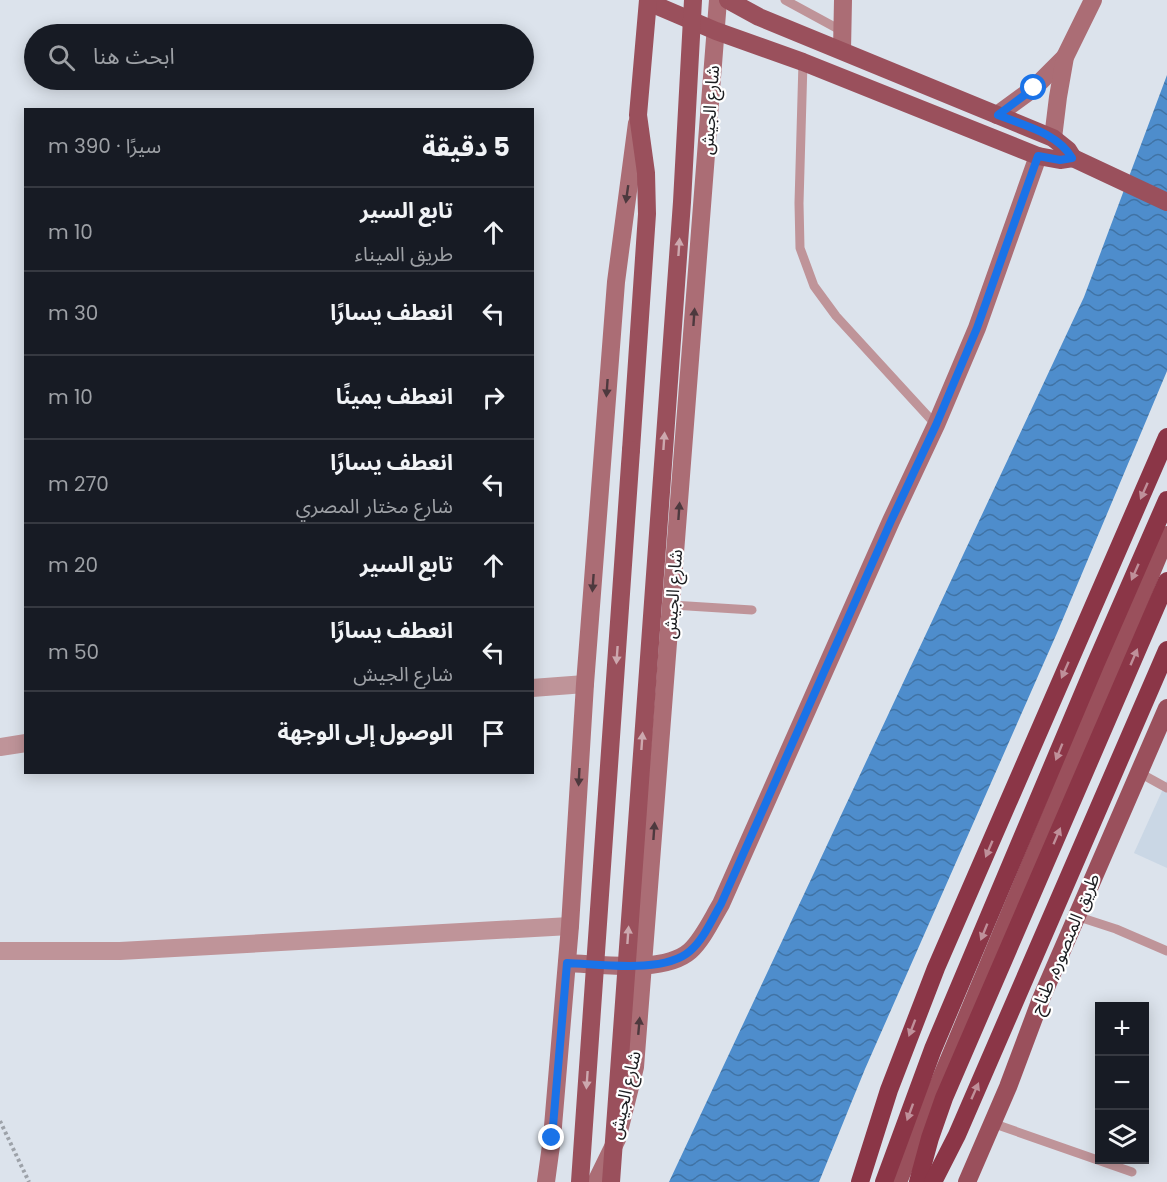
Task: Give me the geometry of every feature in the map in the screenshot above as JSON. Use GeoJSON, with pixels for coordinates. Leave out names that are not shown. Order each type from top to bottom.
{"type":"FeatureCollection","features":[{"type":"Feature","properties":{"kind":"highway"},"geometry":{"type":"LineString","coordinates":[[860,1182],[889,1090],[928,989],[1167,438]]}},
{"type":"Feature","properties":{"kind":"highway"},"geometry":{"type":"LineString","coordinates":[[884,1182],[933,1049],[1167,500]]}},
{"type":"Feature","properties":{"kind":"highway"},"geometry":{"type":"LineString","coordinates":[[918,1182],[944,1098],[1167,581]]}},
{"type":"Feature","properties":{"kind":"highway"},"geometry":{"type":"LineString","coordinates":[[933,1182],[957,1136],[1167,650]]}},
{"type":"Feature","properties":{"kind":"main road"},"geometry":{"type":"LineString","coordinates":[[611,1182],[682,202],[693,0]]}},
{"type":"Feature","properties":{"kind":"main road","name":"شارع الجيش"},"geometry":{"type":"LineString","coordinates":[[596,1182],[617,1139],[635,1067],[717,0]]}},
{"type":"Feature","properties":{"kind":"main road"},"geometry":{"type":"LineString","coordinates":[[729,0],[759,17],[1053,138],[1068,150],[1072,158]]}},
{"type":"Feature","properties":{"kind":"main road"},"geometry":{"type":"LineString","coordinates":[[842,50],[843,0]]}},
{"type":"Feature","properties":{"kind":"main road"},"geometry":{"type":"LineString","coordinates":[[1053,138],[1065,57],[1093,0]]}},
{"type":"Feature","properties":{"kind":"main road"},"geometry":{"type":"LineString","coordinates":[[546,1182],[552,1138],[570,926],[585,684],[616,282],[638,116],[648,1],[716,31],[798,60],[1038,156],[1060,160],[1072,158],[1167,202]]}},
{"type":"Feature","properties":{"kind":"main road"},"geometry":{"type":"LineString","coordinates":[[798,60],[800,34]]}},
{"type":"Feature","properties":{"kind":"main road"},"geometry":{"type":"LineString","coordinates":[[998,115],[1034,88],[1065,57]]}},
{"type":"Feature","properties":{"kind":"main road"},"geometry":{"type":"LineString","coordinates":[[580,1182],[647,214],[646,172],[638,116]]}},
{"type":"Feature","properties":{"kind":"main road"},"geometry":{"type":"LineString","coordinates":[[567,963],[644,966],[676,960],[690,951],[721,904],[936,425],[977,328],[1038,156]]}},
{"type":"Feature","properties":{"kind":"main road"},"geometry":{"type":"LineString","coordinates":[[898,1182],[1167,535]]}},
{"type":"Feature","properties":{"kind":"main road","name":"طريق المنصوره, طناح"},"geometry":{"type":"LineString","coordinates":[[967,1182],[1076,916],[1167,708]]}},
{"type":"Feature","properties":{"kind":"street"},"geometry":{"type":"LineString","coordinates":[[534,688],[585,684]]}},
{"type":"Feature","properties":{"kind":"street"},"geometry":{"type":"LineString","coordinates":[[0,747],[24,743]]}},
{"type":"Feature","properties":{"kind":"street"},"geometry":{"type":"LineString","coordinates":[[0,951],[120,951],[570,926]]}},
{"type":"Feature","properties":{"kind":"lane"},"geometry":{"type":"LineString","coordinates":[[785,0],[842,30]]}},
{"type":"Feature","properties":{"kind":"lane"},"geometry":{"type":"LineString","coordinates":[[798,60],[800,248],[814,286],[836,316],[936,425]]}},
{"type":"Feature","properties":{"kind":"lane"},"geometry":{"type":"LineString","coordinates":[[672,605],[752,610]]}},
{"type":"Feature","properties":{"kind":"lane"},"geometry":{"type":"LineString","coordinates":[[1138,772],[1167,788]]}},
{"type":"Feature","properties":{"kind":"lane"},"geometry":{"type":"LineString","coordinates":[[1076,916],[1167,951]]}},
{"type":"Feature","properties":{"kind":"lane"},"geometry":{"type":"LineString","coordinates":[[992,1123],[1132,1172]]}},
{"type":"Feature","properties":{"kind":"path"},"geometry":{"type":"LineString","coordinates":[[0,1121],[28,1182]]}},
{"type":"Feature","properties":{"kind":"shaded area"},"geometry":{"type":"Polygon","coordinates":[[[1167,780],[1167,868],[1134,853],[1167,780]]]}},
{"type":"Feature","properties":{"kind":"water"},"geometry":{"type":"Polygon","coordinates":[[[1167,75],[1167,371],[1057,633],[865,1069],[819,1182],[669,1182],[1084,297],[1167,75]]]}},
{"type":"Feature","properties":{"kind":"route"},"geometry":{"type":"LineString","coordinates":[[552,1138],[567,963],[644,966],[676,960],[690,951],[702,936],[721,904],[936,425],[977,328],[1038,156],[1060,160],[1072,158],[1068,150],[1053,138],[998,115],[1034,88]]}}]}
